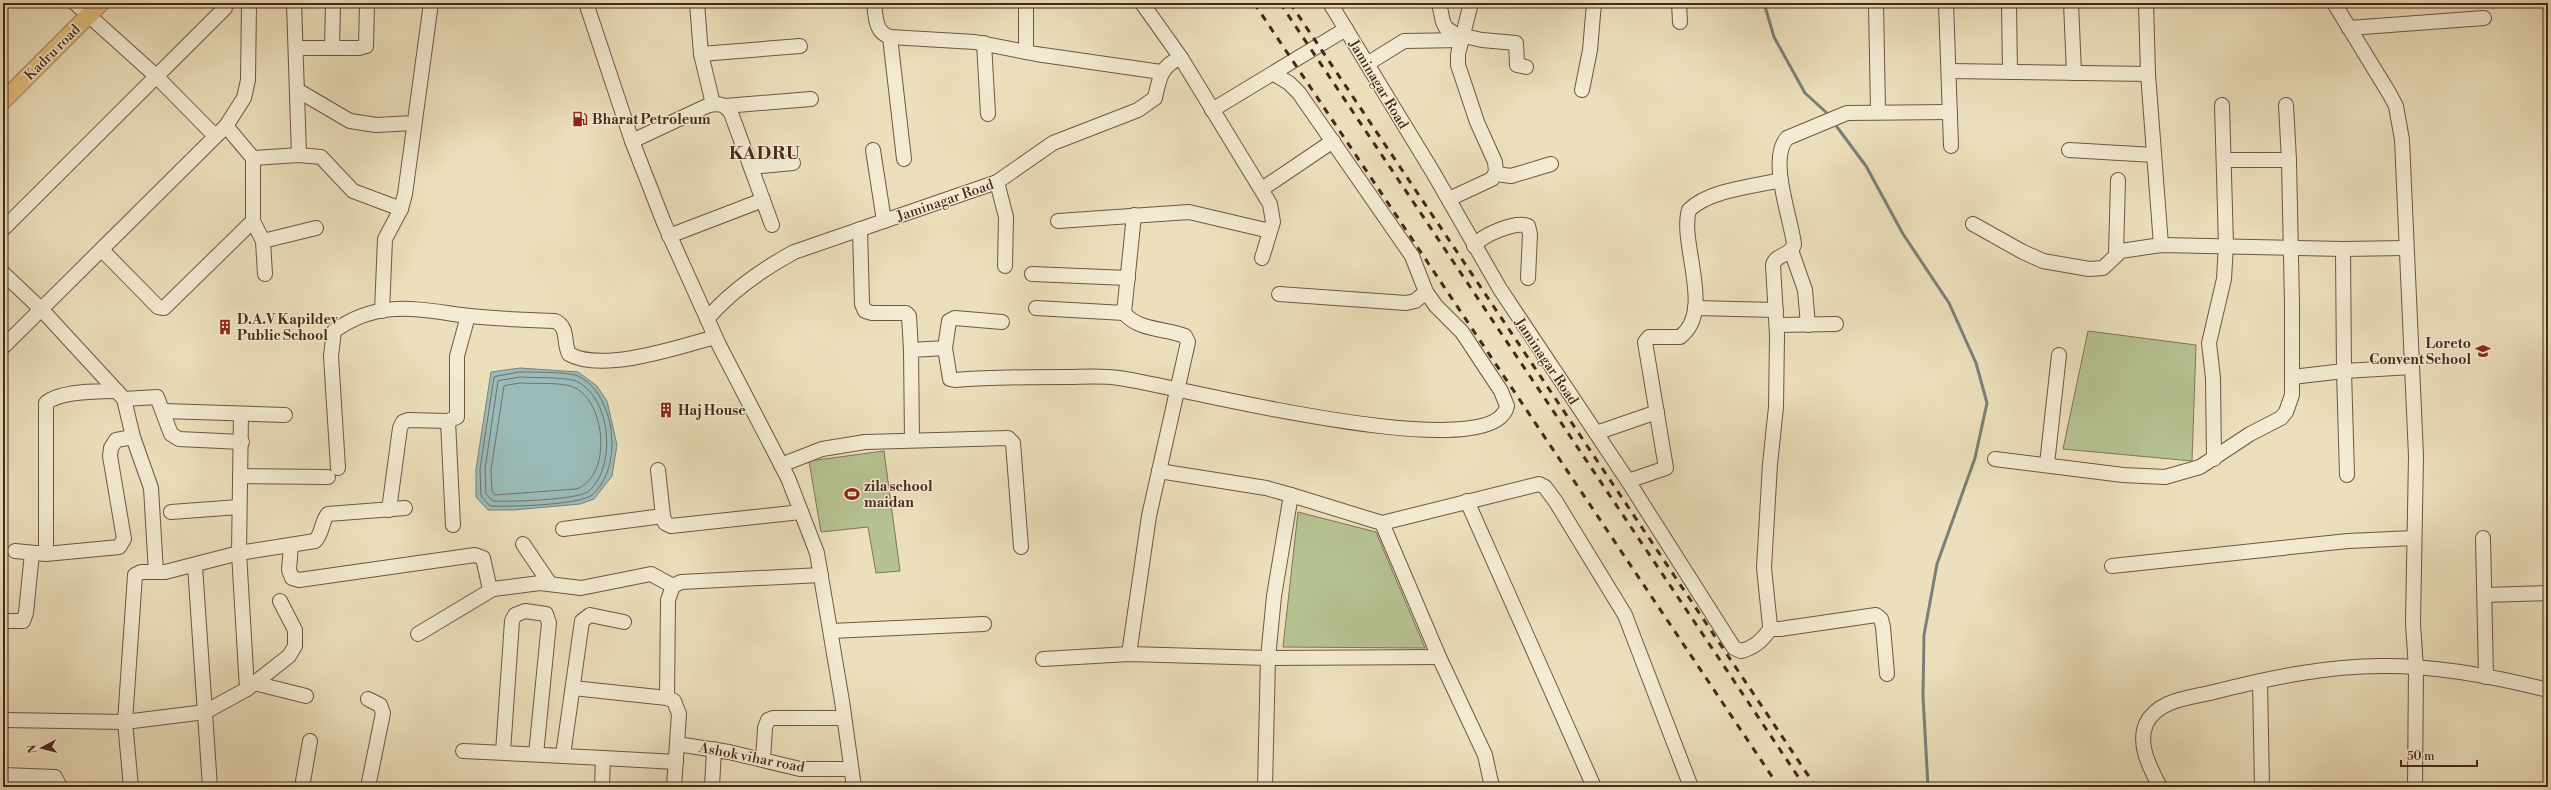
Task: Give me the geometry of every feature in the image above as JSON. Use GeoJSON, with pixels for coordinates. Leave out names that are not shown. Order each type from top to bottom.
{"type":"FeatureCollection","features":[{"type":"Feature","properties":{"kind":"main road","name":"Kadru road"},"geometry":{"type":"LineString","coordinates":[[3,101],[101,3]]}},
{"type":"Feature","properties":{"kind":"street"},"geometry":{"type":"LineString","coordinates":[[75,3],[88,17],[156,76],[215,136]]}},
{"type":"Feature","properties":{"kind":"street"},"geometry":{"type":"LineString","coordinates":[[3,348],[226,126],[244,98],[248,80],[249,3]]}},
{"type":"Feature","properties":{"kind":"street"},"geometry":{"type":"LineString","coordinates":[[294,3],[299,155]]}},
{"type":"Feature","properties":{"kind":"street"},"geometry":{"type":"LineString","coordinates":[[332,48],[333,3]]}},
{"type":"Feature","properties":{"kind":"street"},"geometry":{"type":"LineString","coordinates":[[296,48],[359,48],[366,46],[368,3]]}},
{"type":"Feature","properties":{"kind":"street"},"geometry":{"type":"LineString","coordinates":[[382,311],[385,239],[401,209],[405,194],[431,3]]}},
{"type":"Feature","properties":{"kind":"street"},"geometry":{"type":"LineString","coordinates":[[586,3],[632,141],[669,236],[706,319],[781,465],[801,512],[816,553],[831,631],[854,787]]}},
{"type":"Feature","properties":{"kind":"street"},"geometry":{"type":"LineString","coordinates":[[697,3],[701,54],[719,105],[731,113],[772,225]]}},
{"type":"Feature","properties":{"kind":"street"},"geometry":{"type":"LineString","coordinates":[[874,3],[878,28],[883,35],[890,38],[984,43],[1026,52],[1161,72],[1171,62],[1180,58]]}},
{"type":"Feature","properties":{"kind":"street"},"geometry":{"type":"LineString","coordinates":[[1026,3],[1026,52]]}},
{"type":"Feature","properties":{"kind":"street"},"geometry":{"type":"LineString","coordinates":[[1142,3],[1180,58],[1262,189],[1273,213],[1270,231],[1262,258]]}},
{"type":"Feature","properties":{"kind":"street","name":"Jaminagar Road"},"geometry":{"type":"LineString","coordinates":[[1330,3],[1449,199],[1474,246],[1531,338],[1628,481],[1734,648],[1741,652],[1748,650],[1761,641],[1770,629]]}},
{"type":"Feature","properties":{"kind":"street"},"geometry":{"type":"LineString","coordinates":[[1439,3],[1446,28],[1462,38]]}},
{"type":"Feature","properties":{"kind":"street"},"geometry":{"type":"LineString","coordinates":[[1449,199],[1492,179],[1496,174],[1495,162],[1477,122],[1458,70],[1457,59],[1471,3]]}},
{"type":"Feature","properties":{"kind":"street"},"geometry":{"type":"LineString","coordinates":[[1582,90],[1590,50],[1594,3]]}},
{"type":"Feature","properties":{"kind":"street"},"geometry":{"type":"LineString","coordinates":[[1679,3],[1680,22]]}},
{"type":"Feature","properties":{"kind":"street"},"geometry":{"type":"LineString","coordinates":[[1876,3],[1878,111]]}},
{"type":"Feature","properties":{"kind":"street"},"geometry":{"type":"LineString","coordinates":[[1946,3],[1952,146]]}},
{"type":"Feature","properties":{"kind":"street"},"geometry":{"type":"LineString","coordinates":[[2009,3],[2010,72]]}},
{"type":"Feature","properties":{"kind":"street"},"geometry":{"type":"LineString","coordinates":[[2071,3],[2074,73]]}},
{"type":"Feature","properties":{"kind":"street"},"geometry":{"type":"LineString","coordinates":[[2146,3],[2148,74],[2161,245]]}},
{"type":"Feature","properties":{"kind":"street"},"geometry":{"type":"LineString","coordinates":[[2334,3],[2389,93],[2399,119],[2405,166],[2406,248],[2416,456],[2413,624],[2416,668],[2415,787]]}},
{"type":"Feature","properties":{"kind":"street"},"geometry":{"type":"LineString","coordinates":[[3,229],[225,8]]}},
{"type":"Feature","properties":{"kind":"street"},"geometry":{"type":"LineString","coordinates":[[2349,28],[2484,18]]}},
{"type":"Feature","properties":{"kind":"street"},"geometry":{"type":"LineString","coordinates":[[1211,108],[1274,74],[1346,29]]}},
{"type":"Feature","properties":{"kind":"street"},"geometry":{"type":"LineString","coordinates":[[890,38],[904,159]]}},
{"type":"Feature","properties":{"kind":"street"},"geometry":{"type":"LineString","coordinates":[[1367,64],[1404,41],[1462,38],[1516,43],[1517,65],[1526,67]]}},
{"type":"Feature","properties":{"kind":"street"},"geometry":{"type":"LineString","coordinates":[[984,43],[988,114]]}},
{"type":"Feature","properties":{"kind":"street"},"geometry":{"type":"LineString","coordinates":[[701,54],[800,46]]}},
{"type":"Feature","properties":{"kind":"street"},"geometry":{"type":"LineString","coordinates":[[1949,71],[2148,74]]}},
{"type":"Feature","properties":{"kind":"street","name":"Jaminagar Road"},"geometry":{"type":"LineString","coordinates":[[706,319],[725,301],[777,262],[814,244],[997,182],[1053,143],[1138,110],[1155,98],[1161,72]]}},
{"type":"Feature","properties":{"kind":"street"},"geometry":{"type":"LineString","coordinates":[[1002,322],[955,318],[949,321],[945,348],[950,379],[1099,376],[1119,378],[1376,427],[1466,429],[1495,421],[1503,417],[1506,410],[1506,400],[1501,391],[1462,332],[1436,306],[1426,292],[1412,256],[1299,93],[1289,82],[1274,74]]}},
{"type":"Feature","properties":{"kind":"street"},"geometry":{"type":"LineString","coordinates":[[297,90],[350,121],[376,125],[414,123]]}},
{"type":"Feature","properties":{"kind":"street"},"geometry":{"type":"LineString","coordinates":[[632,141],[719,105],[811,99]]}},
{"type":"Feature","properties":{"kind":"street"},"geometry":{"type":"LineString","coordinates":[[2214,459],[2213,378],[2209,343],[2224,279],[2226,245],[2222,105]]}},
{"type":"Feature","properties":{"kind":"street"},"geometry":{"type":"LineString","coordinates":[[1995,458],[2129,476],[2164,477],[2200,467],[2250,434],[2281,418],[2289,407],[2292,377],[2292,247],[2286,105]]}},
{"type":"Feature","properties":{"kind":"street"},"geometry":{"type":"LineString","coordinates":[[1808,325],[1805,290],[1791,250],[1793,240],[1781,180],[1780,160],[1784,141],[1787,138],[1839,115],[1878,111],[1918,114],[1950,112]]}},
{"type":"Feature","properties":{"kind":"street"},"geometry":{"type":"LineString","coordinates":[[226,126],[253,158],[253,221],[263,241],[265,274]]}},
{"type":"Feature","properties":{"kind":"street"},"geometry":{"type":"LineString","coordinates":[[1262,189],[1333,141]]}},
{"type":"Feature","properties":{"kind":"street"},"geometry":{"type":"LineString","coordinates":[[873,150],[884,221]]}},
{"type":"Feature","properties":{"kind":"street"},"geometry":{"type":"LineString","coordinates":[[2069,150],[2154,156]]}},
{"type":"Feature","properties":{"kind":"street"},"geometry":{"type":"LineString","coordinates":[[253,158],[299,155],[321,157],[354,191],[401,209]]}},
{"type":"Feature","properties":{"kind":"street"},"geometry":{"type":"LineString","coordinates":[[2224,160],[2289,160]]}},
{"type":"Feature","properties":{"kind":"street"},"geometry":{"type":"LineString","coordinates":[[750,167],[793,163]]}},
{"type":"Feature","properties":{"kind":"street"},"geometry":{"type":"LineString","coordinates":[[1496,174],[1511,176],[1550,164]]}},
{"type":"Feature","properties":{"kind":"street"},"geometry":{"type":"LineString","coordinates":[[1628,481],[1666,468],[1645,342],[1649,338],[1680,337],[1690,326],[1695,308],[1688,224],[1689,210],[1702,201],[1727,192],[1781,180]]}},
{"type":"Feature","properties":{"kind":"street"},"geometry":{"type":"LineString","coordinates":[[2116,253],[2118,180]]}},
{"type":"Feature","properties":{"kind":"street"},"geometry":{"type":"LineString","coordinates":[[997,182],[1006,217],[1005,266]]}},
{"type":"Feature","properties":{"kind":"street"},"geometry":{"type":"LineString","coordinates":[[669,236],[763,200]]}},
{"type":"Feature","properties":{"kind":"street"},"geometry":{"type":"LineString","coordinates":[[1058,221],[1189,212],[1270,231]]}},
{"type":"Feature","properties":{"kind":"street"},"geometry":{"type":"LineString","coordinates":[[1124,313],[1134,215]]}},
{"type":"Feature","properties":{"kind":"street"},"geometry":{"type":"LineString","coordinates":[[102,250],[158,307],[164,308],[253,221]]}},
{"type":"Feature","properties":{"kind":"street"},"geometry":{"type":"LineString","coordinates":[[1973,224],[2023,252],[2061,266],[2089,269],[2103,268],[2116,253],[2126,249],[2161,245],[2226,245],[2344,249],[2406,248]]}},
{"type":"Feature","properties":{"kind":"street"},"geometry":{"type":"LineString","coordinates":[[1474,246],[1479,239],[1495,232],[1520,225],[1528,226],[1530,234],[1528,278]]}},
{"type":"Feature","properties":{"kind":"street"},"geometry":{"type":"LineString","coordinates":[[263,241],[316,228]]}},
{"type":"Feature","properties":{"kind":"street"},"geometry":{"type":"LineString","coordinates":[[860,229],[862,304],[865,311],[872,313],[906,313],[909,316],[912,440]]}},
{"type":"Feature","properties":{"kind":"street"},"geometry":{"type":"LineString","coordinates":[[2344,249],[2344,371],[2347,475]]}},
{"type":"Feature","properties":{"kind":"street"},"geometry":{"type":"LineString","coordinates":[[1791,250],[1774,262],[1777,325],[1776,421],[1770,464],[1764,568],[1770,629],[1876,615],[1881,619],[1883,627],[1887,674]]}},
{"type":"Feature","properties":{"kind":"street"},"geometry":{"type":"LineString","coordinates":[[3,274],[42,310],[120,395],[151,488],[156,572]]}},
{"type":"Feature","properties":{"kind":"street"},"geometry":{"type":"LineString","coordinates":[[1032,274],[1128,278]]}},
{"type":"Feature","properties":{"kind":"street"},"geometry":{"type":"LineString","coordinates":[[1279,294],[1406,303],[1415,301],[1426,292]]}},
{"type":"Feature","properties":{"kind":"street"},"geometry":{"type":"LineString","coordinates":[[240,476],[333,473],[331,356],[334,331],[352,318],[405,307],[468,316],[555,321],[562,324],[564,328],[569,354],[582,358],[628,360],[715,337]]}},
{"type":"Feature","properties":{"kind":"street"},"geometry":{"type":"LineString","coordinates":[[1036,308],[1124,313],[1130,320],[1139,325],[1185,336],[1188,342],[1188,350],[1176,390],[1149,516],[1129,654]]}},
{"type":"Feature","properties":{"kind":"street"},"geometry":{"type":"LineString","coordinates":[[1695,308],[1776,310]]}},
{"type":"Feature","properties":{"kind":"street"},"geometry":{"type":"LineString","coordinates":[[389,510],[400,428],[403,422],[408,420],[448,421],[457,417],[457,356],[468,316]]}},
{"type":"Feature","properties":{"kind":"street"},"geometry":{"type":"LineString","coordinates":[[1777,325],[1836,324]]}},
{"type":"Feature","properties":{"kind":"street"},"geometry":{"type":"LineString","coordinates":[[911,350],[945,348]]}},
{"type":"Feature","properties":{"kind":"street"},"geometry":{"type":"LineString","coordinates":[[2047,464],[2059,355]]}},
{"type":"Feature","properties":{"kind":"street"},"geometry":{"type":"LineString","coordinates":[[2292,377],[2344,371],[2412,367]]}},
{"type":"Feature","properties":{"kind":"street"},"geometry":{"type":"LineString","coordinates":[[3,621],[23,621],[26,613],[39,554],[46,403],[53,397],[101,391],[120,395],[158,397],[172,434],[179,439],[242,442]]}},
{"type":"Feature","properties":{"kind":"street"},"geometry":{"type":"LineString","coordinates":[[164,411],[285,415]]}},
{"type":"Feature","properties":{"kind":"street"},"geometry":{"type":"LineString","coordinates":[[1596,434],[1657,412]]}},
{"type":"Feature","properties":{"kind":"street"},"geometry":{"type":"LineString","coordinates":[[241,414],[242,442],[238,507],[239,553],[250,686]]}},
{"type":"Feature","properties":{"kind":"street"},"geometry":{"type":"LineString","coordinates":[[448,421],[453,525]]}},
{"type":"Feature","properties":{"kind":"street"},"geometry":{"type":"LineString","coordinates":[[15,551],[39,554],[114,548],[123,543],[111,448],[116,440],[133,437]]}},
{"type":"Feature","properties":{"kind":"street"},"geometry":{"type":"LineString","coordinates":[[781,465],[822,449],[844,444],[912,440],[1008,438],[1013,443],[1021,547]]}},
{"type":"Feature","properties":{"kind":"street"},"geometry":{"type":"LineString","coordinates":[[658,470],[665,523],[677,526],[801,512]]}},
{"type":"Feature","properties":{"kind":"street"},"geometry":{"type":"LineString","coordinates":[[1159,471],[1266,488],[1382,523],[1537,484],[1543,485],[1550,493],[1624,615],[1691,787]]}},
{"type":"Feature","properties":{"kind":"street"},"geometry":{"type":"LineString","coordinates":[[1265,787],[1268,658],[1274,596],[1291,495]]}},
{"type":"Feature","properties":{"kind":"street"},"geometry":{"type":"LineString","coordinates":[[1467,501],[1594,787]]}},
{"type":"Feature","properties":{"kind":"street"},"geometry":{"type":"LineString","coordinates":[[171,512],[238,507]]}},
{"type":"Feature","properties":{"kind":"street"},"geometry":{"type":"LineString","coordinates":[[131,787],[125,722],[133,580],[135,575],[141,572],[156,572],[196,566],[239,553],[315,541],[320,535],[324,518],[328,514],[405,508]]}},
{"type":"Feature","properties":{"kind":"street"},"geometry":{"type":"LineString","coordinates":[[563,529],[663,516]]}},
{"type":"Feature","properties":{"kind":"street"},"geometry":{"type":"LineString","coordinates":[[1382,523],[1439,657],[1485,756],[1492,787]]}},
{"type":"Feature","properties":{"kind":"street"},"geometry":{"type":"LineString","coordinates":[[2112,566],[2348,541],[2414,538]]}},
{"type":"Feature","properties":{"kind":"street"},"geometry":{"type":"LineString","coordinates":[[2483,538],[2486,677]]}},
{"type":"Feature","properties":{"kind":"street"},"geometry":{"type":"LineString","coordinates":[[523,544],[550,584]]}},
{"type":"Feature","properties":{"kind":"street"},"geometry":{"type":"LineString","coordinates":[[291,546],[290,570],[292,578],[299,580],[475,556],[483,558],[488,585],[494,590]]}},
{"type":"Feature","properties":{"kind":"street"},"geometry":{"type":"LineString","coordinates":[[196,566],[210,787]]}},
{"type":"Feature","properties":{"kind":"street"},"geometry":{"type":"LineString","coordinates":[[418,634],[494,590],[550,584],[581,588],[651,574],[673,586]]}},
{"type":"Feature","properties":{"kind":"street"},"geometry":{"type":"LineString","coordinates":[[667,698],[668,600],[673,586],[681,582],[821,575]]}},
{"type":"Feature","properties":{"kind":"street"},"geometry":{"type":"LineString","coordinates":[[2485,595],[2548,594]]}},
{"type":"Feature","properties":{"kind":"street"},"geometry":{"type":"LineString","coordinates":[[3,720],[125,722],[205,712],[250,686],[289,656],[294,646],[295,630],[280,601]]}},
{"type":"Feature","properties":{"kind":"street"},"geometry":{"type":"LineString","coordinates":[[503,752],[512,621],[514,615],[525,611],[546,614],[549,623],[536,754]]}},
{"type":"Feature","properties":{"kind":"street"},"geometry":{"type":"LineString","coordinates":[[563,755],[582,621],[590,615],[624,622]]}},
{"type":"Feature","properties":{"kind":"street"},"geometry":{"type":"LineString","coordinates":[[831,631],[984,624]]}},
{"type":"Feature","properties":{"kind":"street"},"geometry":{"type":"LineString","coordinates":[[1043,659],[1129,654],[1268,658],[1439,657]]}},
{"type":"Feature","properties":{"kind":"street"},"geometry":{"type":"LineString","coordinates":[[2160,787],[2146,756],[2143,740],[2146,725],[2154,712],[2180,699],[2260,681],[2358,667],[2416,668],[2486,677],[2548,690]]}},
{"type":"Feature","properties":{"kind":"street"},"geometry":{"type":"LineString","coordinates":[[2260,681],[2262,787]]}},
{"type":"Feature","properties":{"kind":"street"},"geometry":{"type":"LineString","coordinates":[[250,686],[306,696]]}},
{"type":"Feature","properties":{"kind":"street"},"geometry":{"type":"LineString","coordinates":[[573,688],[667,698],[678,706],[674,787]]}},
{"type":"Feature","properties":{"kind":"street"},"geometry":{"type":"LineString","coordinates":[[368,699],[380,705],[383,713],[368,787]]}},
{"type":"Feature","properties":{"kind":"street"},"geometry":{"type":"LineString","coordinates":[[763,760],[765,728],[768,720],[774,718],[844,718]]}},
{"type":"Feature","properties":{"kind":"street"},"geometry":{"type":"LineString","coordinates":[[302,787],[310,740]]}},
{"type":"Feature","properties":{"kind":"street","name":"Ashok vihar road"},"geometry":{"type":"LineString","coordinates":[[677,744],[714,749],[800,769],[851,769]]}},
{"type":"Feature","properties":{"kind":"street"},"geometry":{"type":"LineString","coordinates":[[712,787],[714,749]]}},
{"type":"Feature","properties":{"kind":"street"},"geometry":{"type":"LineString","coordinates":[[463,751],[676,762]]}},
{"type":"Feature","properties":{"kind":"street"},"geometry":{"type":"LineString","coordinates":[[602,787],[603,758]]}},
{"type":"Feature","properties":{"kind":"street"},"geometry":{"type":"LineString","coordinates":[[3,775],[55,777],[60,787]]}},
{"type":"Feature","properties":{"kind":"green space"},"geometry":{"type":"Polygon","coordinates":[[[2088,331],[2196,345],[2192,461],[2063,449],[2088,331]]]}},
{"type":"Feature","properties":{"kind":"green space","name":"zila school maidan"},"geometry":{"type":"Polygon","coordinates":[[[884,451],[900,571],[876,573],[868,527],[821,532],[809,461],[884,451]]]}},
{"type":"Feature","properties":{"kind":"green space"},"geometry":{"type":"Polygon","coordinates":[[[1298,512],[1376,532],[1425,648],[1283,647],[1298,512]]]}},
{"type":"Feature","properties":{"kind":"water"},"geometry":{"type":"Polygon","coordinates":[[[520,368],[578,372],[597,386],[607,401],[617,445],[612,476],[594,499],[580,504],[513,510],[488,510],[476,497],[476,469],[491,372],[520,368]]]}},
{"type":"Feature","properties":{"kind":"waterway"},"geometry":{"type":"LineString","coordinates":[[1764,3],[1774,37],[1805,93],[1828,114]]}},
{"type":"Feature","properties":{"kind":"waterway"},"geometry":{"type":"LineString","coordinates":[[1837,127],[1866,166],[1903,234],[1949,303],[1976,363],[1987,403],[1975,458],[1937,564],[1924,635],[1923,696],[1928,787]]}},
{"type":"Feature","properties":{"kind":"railway"},"geometry":{"type":"LineString","coordinates":[[1254,3],[1779,787]]}},
{"type":"Feature","properties":{"kind":"railway"},"geometry":{"type":"LineString","coordinates":[[1280,3],[1805,787]]}},
{"type":"Feature","properties":{"kind":"railway"},"geometry":{"type":"LineString","coordinates":[[1290,3],[1816,787]]}},
{"type":"Feature","properties":{"kind":"place","name":"Bharat Petroleum"},"geometry":{"type":"Point","coordinates":[580,119]}},
{"type":"Feature","properties":{"kind":"place","name":"D.A.V Kapildev Public School"},"geometry":{"type":"Point","coordinates":[225,327]}},
{"type":"Feature","properties":{"kind":"place","name":"Loreto Convent School"},"geometry":{"type":"Point","coordinates":[2483,351]}},
{"type":"Feature","properties":{"kind":"place","name":"Haj House"},"geometry":{"type":"Point","coordinates":[666,410]}},
{"type":"Feature","properties":{"kind":"place","name":"zila school maidan"},"geometry":{"type":"Point","coordinates":[852,494]}},
{"type":"Feature","properties":{"kind":"district","name":"KADRU"},"geometry":{"type":"Point","coordinates":[765,153]}}]}
